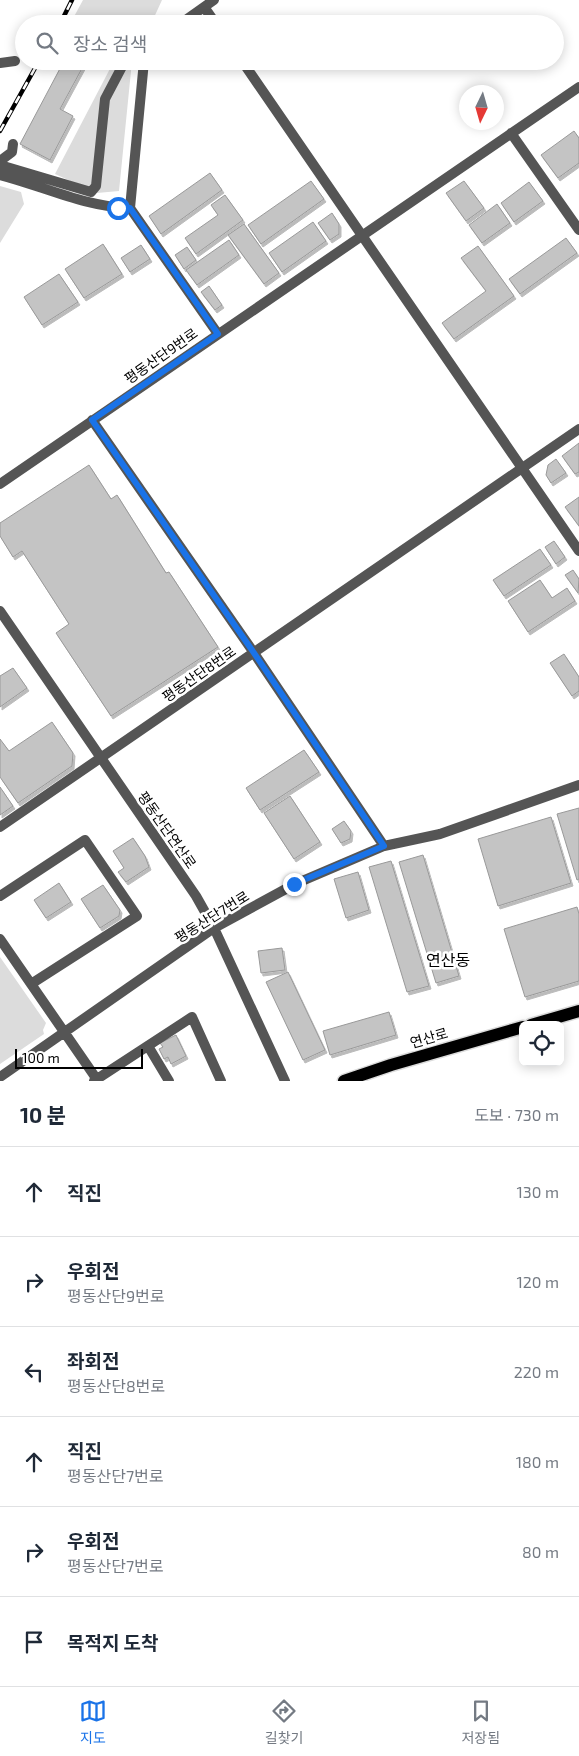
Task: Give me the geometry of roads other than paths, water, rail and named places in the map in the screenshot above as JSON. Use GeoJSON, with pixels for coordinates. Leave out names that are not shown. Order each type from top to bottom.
{"type":"FeatureCollection","features":[{"type":"Feature","properties":{"kind":"main road"},"geometry":{"type":"LineString","coordinates":[[545,1021],[579,1011]]}},
{"type":"Feature","properties":{"kind":"main road","name":"연산로"},"geometry":{"type":"LineString","coordinates":[[344,1081],[519,1028]]}},
{"type":"Feature","properties":{"kind":"main road"},"geometry":{"type":"LineString","coordinates":[[359,1081],[376,1070]]}},
{"type":"Feature","properties":{"kind":"street"},"geometry":{"type":"LineString","coordinates":[[193,15],[214,0]]}},
{"type":"Feature","properties":{"kind":"street"},"geometry":{"type":"LineString","coordinates":[[204,7],[210,15]]}},
{"type":"Feature","properties":{"kind":"street"},"geometry":{"type":"LineString","coordinates":[[0,63],[15,61]]}},
{"type":"Feature","properties":{"kind":"street"},"geometry":{"type":"LineString","coordinates":[[0,165],[91,192],[96,186],[105,99],[120,70]]}},
{"type":"Feature","properties":{"kind":"street"},"geometry":{"type":"LineString","coordinates":[[143,70],[130,208],[218,334]]}},
{"type":"Feature","properties":{"kind":"street"},"geometry":{"type":"LineString","coordinates":[[248,70],[579,551]]}},
{"type":"Feature","properties":{"kind":"street","name":"평동산단9번로"},"geometry":{"type":"LineString","coordinates":[[0,484],[579,87]]}},
{"type":"Feature","properties":{"kind":"street"},"geometry":{"type":"LineString","coordinates":[[510,133],[579,230]]}},
{"type":"Feature","properties":{"kind":"street"},"geometry":{"type":"LineString","coordinates":[[0,161],[12,152],[13,144]]}},
{"type":"Feature","properties":{"kind":"street"},"geometry":{"type":"LineString","coordinates":[[0,175],[30,182],[60,195],[118,208],[130,208]]}},
{"type":"Feature","properties":{"kind":"street","name":"평동산단8번로"},"geometry":{"type":"LineString","coordinates":[[0,827],[254,653],[92,420]]}},
{"type":"Feature","properties":{"kind":"street"},"geometry":{"type":"LineString","coordinates":[[384,846],[254,653],[579,429]]}},
{"type":"Feature","properties":{"kind":"street","name":"평동산단연산로"},"geometry":{"type":"LineString","coordinates":[[0,610],[196,896],[214,928],[285,1081]]}},
{"type":"Feature","properties":{"kind":"street","name":"평동산단7번로"},"geometry":{"type":"LineString","coordinates":[[0,1077],[214,928],[294,884],[384,846],[440,834],[579,786]]}},
{"type":"Feature","properties":{"kind":"street"},"geometry":{"type":"LineString","coordinates":[[0,896],[85,840],[137,916],[31,984]]}},
{"type":"Feature","properties":{"kind":"street"},"geometry":{"type":"LineString","coordinates":[[0,939],[65,1031],[96,1080],[192,1017],[221,1081]]}},
{"type":"Feature","properties":{"kind":"street"},"geometry":{"type":"LineString","coordinates":[[148,1046],[169,1081]]}},
{"type":"Feature","properties":{"kind":"railway"},"geometry":{"type":"LineString","coordinates":[[64,15],[72,0]]}},
{"type":"Feature","properties":{"kind":"railway"},"geometry":{"type":"LineString","coordinates":[[0,131],[34,70]]}},
{"type":"Feature","properties":{"kind":"district","name":"연산동"},"geometry":{"type":"Point","coordinates":[448,960]}}]}
